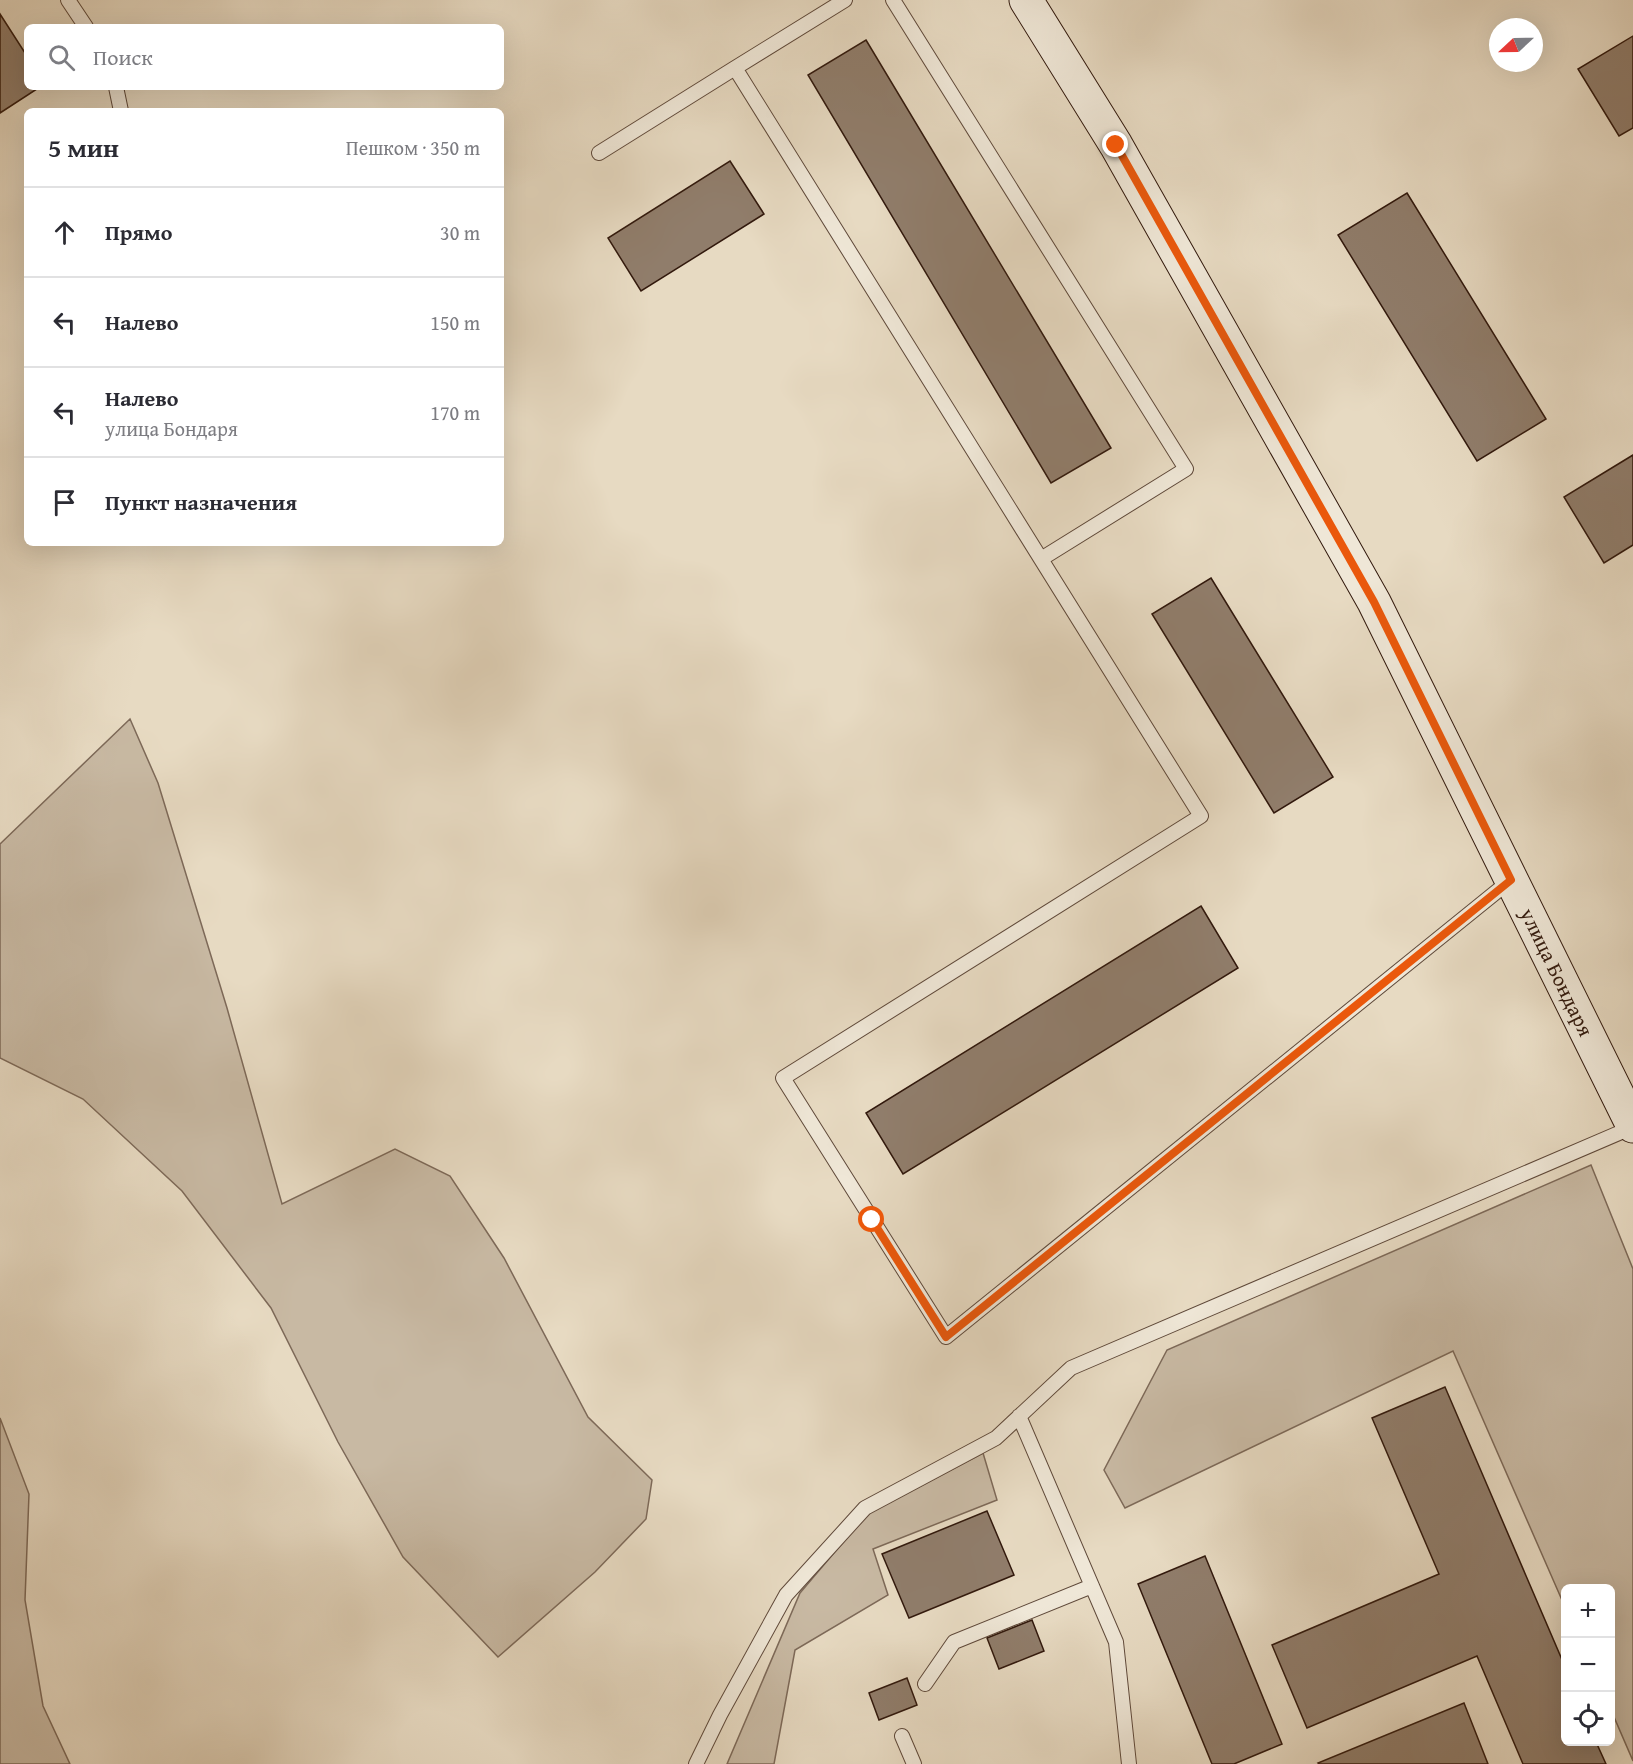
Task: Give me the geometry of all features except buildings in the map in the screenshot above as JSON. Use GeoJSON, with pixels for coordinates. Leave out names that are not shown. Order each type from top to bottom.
{"type":"FeatureCollection","features":[{"type":"Feature","properties":{"kind":"main road","name":"улица Бондаря"},"geometry":{"type":"LineString","coordinates":[[1026,0],[1116,145],[1374,602],[1633,1127]]}},
{"type":"Feature","properties":{"kind":"lane"},"geometry":{"type":"LineString","coordinates":[[68,0],[84,24]]}},
{"type":"Feature","properties":{"kind":"lane"},"geometry":{"type":"LineString","coordinates":[[599,153],[845,0]]}},
{"type":"Feature","properties":{"kind":"lane"},"geometry":{"type":"LineString","coordinates":[[893,0],[1186,469],[1041,560]]}},
{"type":"Feature","properties":{"kind":"lane"},"geometry":{"type":"LineString","coordinates":[[735,68],[1201,816],[783,1078],[946,1337],[1511,880]]}},
{"type":"Feature","properties":{"kind":"lane"},"geometry":{"type":"LineString","coordinates":[[117,90],[120,108]]}},
{"type":"Feature","properties":{"kind":"lane"},"geometry":{"type":"LineString","coordinates":[[696,1764],[720,1715],[786,1595],[865,1508],[996,1438],[1071,1368],[1633,1127]]}},
{"type":"Feature","properties":{"kind":"lane"},"geometry":{"type":"LineString","coordinates":[[1019,1416],[1116,1642],[1129,1764]]}},
{"type":"Feature","properties":{"kind":"lane"},"geometry":{"type":"LineString","coordinates":[[925,1684],[954,1642],[1092,1586]]}},
{"type":"Feature","properties":{"kind":"lane"},"geometry":{"type":"LineString","coordinates":[[902,1736],[914,1764]]}},
{"type":"Feature","properties":{"kind":"shaded area"},"geometry":{"type":"Polygon","coordinates":[[[130,719],[158,783],[227,1008],[282,1204],[395,1149],[450,1176],[504,1258],[588,1417],[652,1480],[646,1519],[595,1572],[498,1657],[403,1557],[338,1442],[271,1308],[182,1191],[83,1099],[0,1058],[0,844],[130,719]]]}},
{"type":"Feature","properties":{"kind":"shaded area"},"geometry":{"type":"Polygon","coordinates":[[[1591,1165],[1633,1269],[1633,1761],[1615,1719],[1615,1584],[1561,1584],[1561,1598],[1453,1351],[1125,1508],[1104,1470],[1167,1350],[1591,1165]]]}},
{"type":"Feature","properties":{"kind":"shaded area"},"geometry":{"type":"Polygon","coordinates":[[[0,1418],[29,1494],[25,1600],[43,1706],[70,1764],[0,1764],[0,1418]]]}},
{"type":"Feature","properties":{"kind":"shaded area"},"geometry":{"type":"Polygon","coordinates":[[[983,1453],[997,1500],[873,1549],[888,1595],[795,1650],[774,1764],[727,1764],[800,1593],[867,1514],[983,1453]]]}},
{"type":"Feature","properties":{"kind":"route"},"geometry":{"type":"LineString","coordinates":[[872,1220],[946,1337],[1511,880],[1374,602],[1116,145]]}}]}
